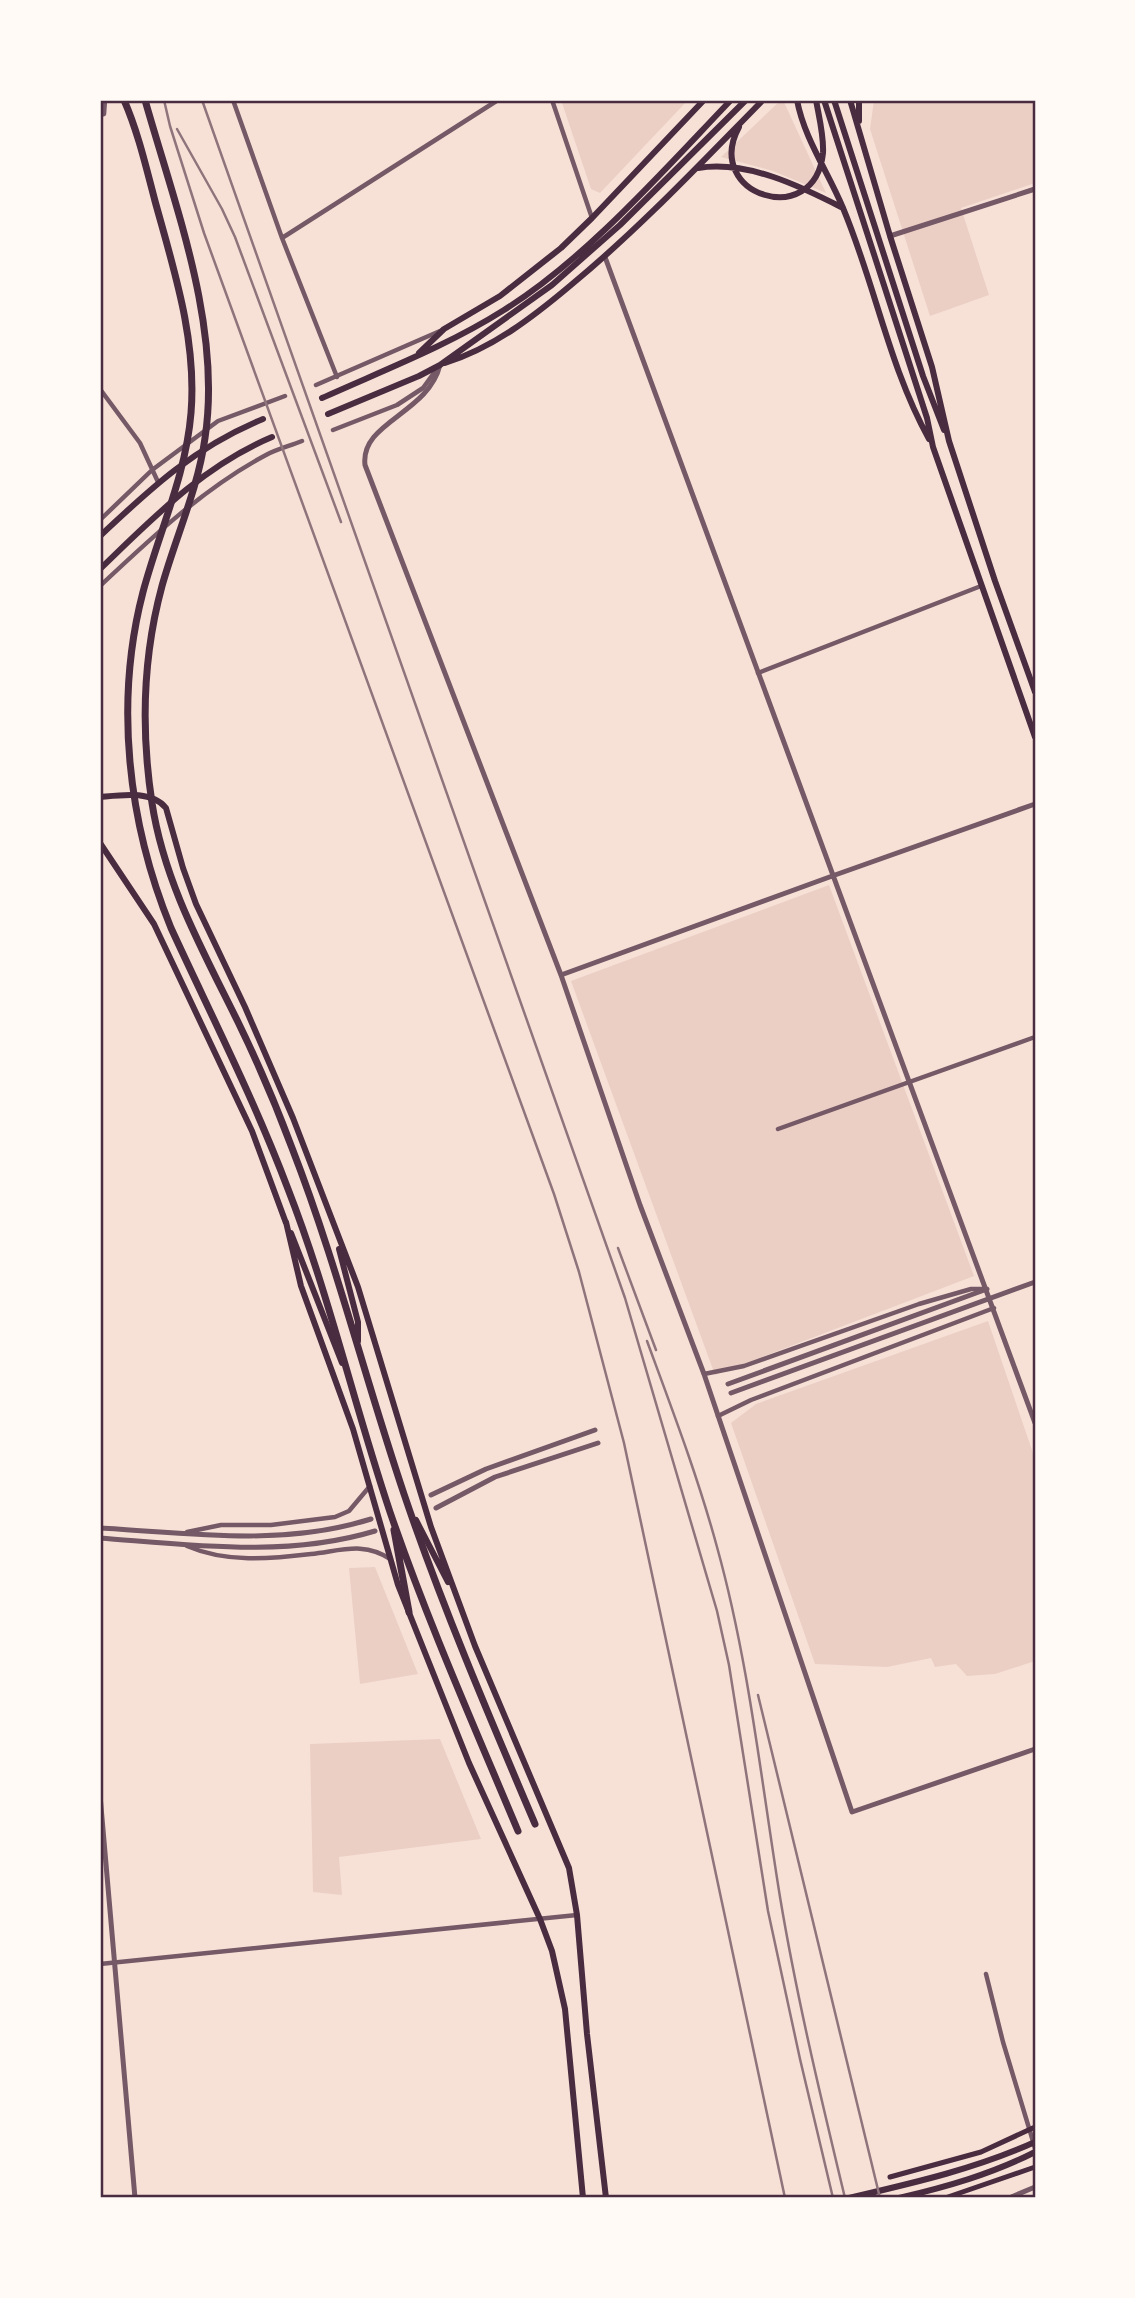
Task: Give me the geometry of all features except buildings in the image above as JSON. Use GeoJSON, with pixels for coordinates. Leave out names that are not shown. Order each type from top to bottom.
{"type":"FeatureCollection","features":[{"type":"Feature","properties":{"kind":"highway"},"geometry":{"type":"LineString","coordinates":[[124,100],[183,307],[193,371],[191,417],[181,468],[143,591],[134,631],[128,738],[133,790],[142,839],[158,897],[276,1157],[302,1227],[390,1512],[447,1660],[518,1831]]}},
{"type":"Feature","properties":{"kind":"highway"},"geometry":{"type":"LineString","coordinates":[[145,100],[199,298],[207,338],[209,383],[206,437],[199,471],[163,584],[147,662],[146,757],[152,807],[179,900],[259,1069],[293,1151],[359,1345],[410,1509],[491,1719],[535,1824]]}},
{"type":"Feature","properties":{"kind":"highway"},"geometry":{"type":"LineString","coordinates":[[390,1512],[409,1612]]}},
{"type":"Feature","properties":{"kind":"main road"},"geometry":{"type":"LineString","coordinates":[[414,357],[444,329],[500,296],[561,248],[704,100]]}},
{"type":"Feature","properties":{"kind":"main road"},"geometry":{"type":"LineString","coordinates":[[322,398],[455,339],[507,308],[566,264],[731,100]]}},
{"type":"Feature","properties":{"kind":"main road"},"geometry":{"type":"LineString","coordinates":[[440,365],[552,285],[587,255],[746,100]]}},
{"type":"Feature","properties":{"kind":"main road"},"geometry":{"type":"LineString","coordinates":[[761,100],[736,132],[733,165],[744,185],[756,193],[774,198],[792,196],[801,191],[810,184],[820,167],[823,140],[816,100]]}},
{"type":"Feature","properties":{"kind":"main road"},"geometry":{"type":"LineString","coordinates":[[328,414],[440,365],[468,356],[492,344],[541,310],[605,257],[761,100]]}},
{"type":"Feature","properties":{"kind":"main road"},"geometry":{"type":"LineString","coordinates":[[796,100],[800,116],[843,208],[917,418],[933,447]]}},
{"type":"Feature","properties":{"kind":"main road"},"geometry":{"type":"LineString","coordinates":[[824,100],[927,418],[933,447],[1035,737]]}},
{"type":"Feature","properties":{"kind":"main road"},"geometry":{"type":"LineString","coordinates":[[834,100],[923,376],[949,441],[1035,692]]}},
{"type":"Feature","properties":{"kind":"main road"},"geometry":{"type":"LineString","coordinates":[[850,100],[932,368],[949,441]]}},
{"type":"Feature","properties":{"kind":"main road"},"geometry":{"type":"LineString","coordinates":[[859,100],[859,130]]}},
{"type":"Feature","properties":{"kind":"main road"},"geometry":{"type":"LineString","coordinates":[[696,168],[727,166],[755,172],[817,194],[843,208]]}},
{"type":"Feature","properties":{"kind":"main road"},"geometry":{"type":"LineString","coordinates":[[100,536],[158,482],[196,453],[263,419]]}},
{"type":"Feature","properties":{"kind":"main road"},"geometry":{"type":"LineString","coordinates":[[100,569],[203,475],[239,452],[272,437]]}},
{"type":"Feature","properties":{"kind":"main road"},"geometry":{"type":"LineString","coordinates":[[100,797],[152,797],[161,801],[166,808],[196,904],[245,1007],[293,1118],[358,1287],[420,1495],[459,1602],[569,1868],[577,1915],[587,2034],[606,2198]]}},
{"type":"Feature","properties":{"kind":"main road"},"geometry":{"type":"LineString","coordinates":[[100,843],[154,924],[252,1131],[330,1337],[353,1386]]}},
{"type":"Feature","properties":{"kind":"main road"},"geometry":{"type":"LineString","coordinates":[[286,1222],[301,1286],[339,1385],[409,1612],[469,1763],[552,1951],[565,2009],[583,2198]]}},
{"type":"Feature","properties":{"kind":"main road"},"geometry":{"type":"LineString","coordinates":[[334,1227],[358,1322],[359,1345]]}},
{"type":"Feature","properties":{"kind":"main road"},"geometry":{"type":"LineString","coordinates":[[410,1509],[459,1602]]}},
{"type":"Feature","properties":{"kind":"main road"},"geometry":{"type":"LineString","coordinates":[[890,2177],[981,2152],[1032,2129]]}},
{"type":"Feature","properties":{"kind":"main road"},"geometry":{"type":"LineString","coordinates":[[849,2198],[930,2180],[975,2166],[1035,2141]]}},
{"type":"Feature","properties":{"kind":"main road"},"geometry":{"type":"LineString","coordinates":[[899,2198],[957,2184],[996,2170],[1035,2150]]}},
{"type":"Feature","properties":{"kind":"main road"},"geometry":{"type":"LineString","coordinates":[[944,2198],[1035,2166]]}},
{"type":"Feature","properties":{"kind":"street"},"geometry":{"type":"LineString","coordinates":[[100,116],[104,114],[105,100]]}},
{"type":"Feature","properties":{"kind":"street"},"geometry":{"type":"LineString","coordinates":[[233,100],[282,238],[337,377]]}},
{"type":"Feature","properties":{"kind":"street"},"geometry":{"type":"LineString","coordinates":[[282,238],[498,100]]}},
{"type":"Feature","properties":{"kind":"street"},"geometry":{"type":"LineString","coordinates":[[552,100],[592,218]]}},
{"type":"Feature","properties":{"kind":"street"},"geometry":{"type":"LineString","coordinates":[[890,236],[1035,189]]}},
{"type":"Feature","properties":{"kind":"street"},"geometry":{"type":"LineString","coordinates":[[605,257],[1035,1423]]}},
{"type":"Feature","properties":{"kind":"street"},"geometry":{"type":"LineString","coordinates":[[316,385],[444,329]]}},
{"type":"Feature","properties":{"kind":"street"},"geometry":{"type":"LineString","coordinates":[[333,430],[397,405],[423,388],[440,365]]}},
{"type":"Feature","properties":{"kind":"street"},"geometry":{"type":"LineString","coordinates":[[440,365],[436,379],[427,393],[371,440],[363,452],[365,465],[561,975],[640,1205],[704,1374],[852,1812],[1035,1749]]}},
{"type":"Feature","properties":{"kind":"street"},"geometry":{"type":"LineString","coordinates":[[100,389],[140,443],[158,482]]}},
{"type":"Feature","properties":{"kind":"street"},"geometry":{"type":"LineString","coordinates":[[100,520],[152,470],[218,421],[285,396]]}},
{"type":"Feature","properties":{"kind":"street"},"geometry":{"type":"LineString","coordinates":[[100,586],[144,544],[211,490],[267,455],[302,441]]}},
{"type":"Feature","properties":{"kind":"street"},"geometry":{"type":"LineString","coordinates":[[758,673],[981,586]]}},
{"type":"Feature","properties":{"kind":"street"},"geometry":{"type":"LineString","coordinates":[[561,975],[1035,804]]}},
{"type":"Feature","properties":{"kind":"street"},"geometry":{"type":"LineString","coordinates":[[778,1129],[1035,1037]]}},
{"type":"Feature","properties":{"kind":"street"},"geometry":{"type":"LineString","coordinates":[[731,1393],[1035,1282]]}},
{"type":"Feature","properties":{"kind":"street"},"geometry":{"type":"LineString","coordinates":[[704,1374],[744,1366],[919,1304],[971,1289],[987,1289]]}},
{"type":"Feature","properties":{"kind":"street"},"geometry":{"type":"LineString","coordinates":[[728,1384],[987,1289]]}},
{"type":"Feature","properties":{"kind":"street"},"geometry":{"type":"LineString","coordinates":[[718,1416],[751,1400],[994,1308]]}},
{"type":"Feature","properties":{"kind":"street"},"geometry":{"type":"LineString","coordinates":[[431,1495],[486,1469],[594,1430]]}},
{"type":"Feature","properties":{"kind":"street"},"geometry":{"type":"LineString","coordinates":[[436,1508],[495,1477],[598,1443]]}},
{"type":"Feature","properties":{"kind":"street"},"geometry":{"type":"LineString","coordinates":[[185,1533],[221,1525],[271,1525],[335,1517],[349,1511],[370,1485]]}},
{"type":"Feature","properties":{"kind":"street"},"geometry":{"type":"LineString","coordinates":[[100,1528],[252,1537],[326,1531],[371,1519]]}},
{"type":"Feature","properties":{"kind":"street"},"geometry":{"type":"LineString","coordinates":[[100,1538],[183,1545],[290,1547],[340,1540],[375,1531]]}},
{"type":"Feature","properties":{"kind":"street"},"geometry":{"type":"LineString","coordinates":[[183,1545],[204,1554],[264,1559],[363,1547],[379,1552],[392,1561]]}},
{"type":"Feature","properties":{"kind":"street"},"geometry":{"type":"LineString","coordinates":[[100,1795],[135,2198]]}},
{"type":"Feature","properties":{"kind":"street"},"geometry":{"type":"LineString","coordinates":[[100,1964],[577,1915]]}},
{"type":"Feature","properties":{"kind":"street"},"geometry":{"type":"LineString","coordinates":[[986,1974],[1032,2129],[1035,2150]]}},
{"type":"Feature","properties":{"kind":"street"},"geometry":{"type":"LineString","coordinates":[[1009,2198],[1035,2188]]}},
{"type":"Feature","properties":{"kind":"shaded area"},"geometry":{"type":"Polygon","coordinates":[[[561,100],[688,100],[600,193],[591,189],[561,100]]]}},
{"type":"Feature","properties":{"kind":"shaded area"},"geometry":{"type":"Polygon","coordinates":[[[781,100],[826,193],[773,171],[721,157],[781,100]]]}},
{"type":"Feature","properties":{"kind":"shaded area"},"geometry":{"type":"Polygon","coordinates":[[[874,100],[1035,100],[1035,183],[961,208],[989,295],[930,316],[870,129],[874,100]]]}},
{"type":"Feature","properties":{"kind":"shaded area"},"geometry":{"type":"Polygon","coordinates":[[[829,885],[974,1276],[715,1375],[571,981],[829,885]]]}},
{"type":"Feature","properties":{"kind":"shaded area"},"geometry":{"type":"Polygon","coordinates":[[[988,1321],[1035,1459],[1035,1661],[995,1674],[967,1676],[956,1664],[935,1667],[931,1658],[887,1667],[815,1664],[731,1423],[756,1404],[988,1321]]]}},
{"type":"Feature","properties":{"kind":"shaded area"},"geometry":{"type":"Polygon","coordinates":[[[375,1567],[418,1674],[360,1684],[349,1568],[375,1567]]]}},
{"type":"Feature","properties":{"kind":"shaded area"},"geometry":{"type":"Polygon","coordinates":[[[440,1739],[481,1839],[339,1857],[342,1895],[313,1892],[310,1744],[440,1739]]]}},
{"type":"Feature","properties":{"kind":"railway"},"geometry":{"type":"LineString","coordinates":[[164,100],[204,233],[554,1194],[579,1272],[624,1443],[785,2198]]}},
{"type":"Feature","properties":{"kind":"railway"},"geometry":{"type":"LineString","coordinates":[[202,100],[625,1298],[717,1611],[729,1665],[768,1911],[833,2198]]}},
{"type":"Feature","properties":{"kind":"railway"},"geometry":{"type":"LineString","coordinates":[[177,129],[235,237],[341,522]]}},
{"type":"Feature","properties":{"kind":"railway"},"geometry":{"type":"LineString","coordinates":[[618,1248],[656,1350]]}},
{"type":"Feature","properties":{"kind":"railway"},"geometry":{"type":"LineString","coordinates":[[647,1341],[702,1495],[728,1590],[746,1677],[794,1973],[845,2198]]}},
{"type":"Feature","properties":{"kind":"railway"},"geometry":{"type":"LineString","coordinates":[[758,1695],[880,2198]]}}]}
